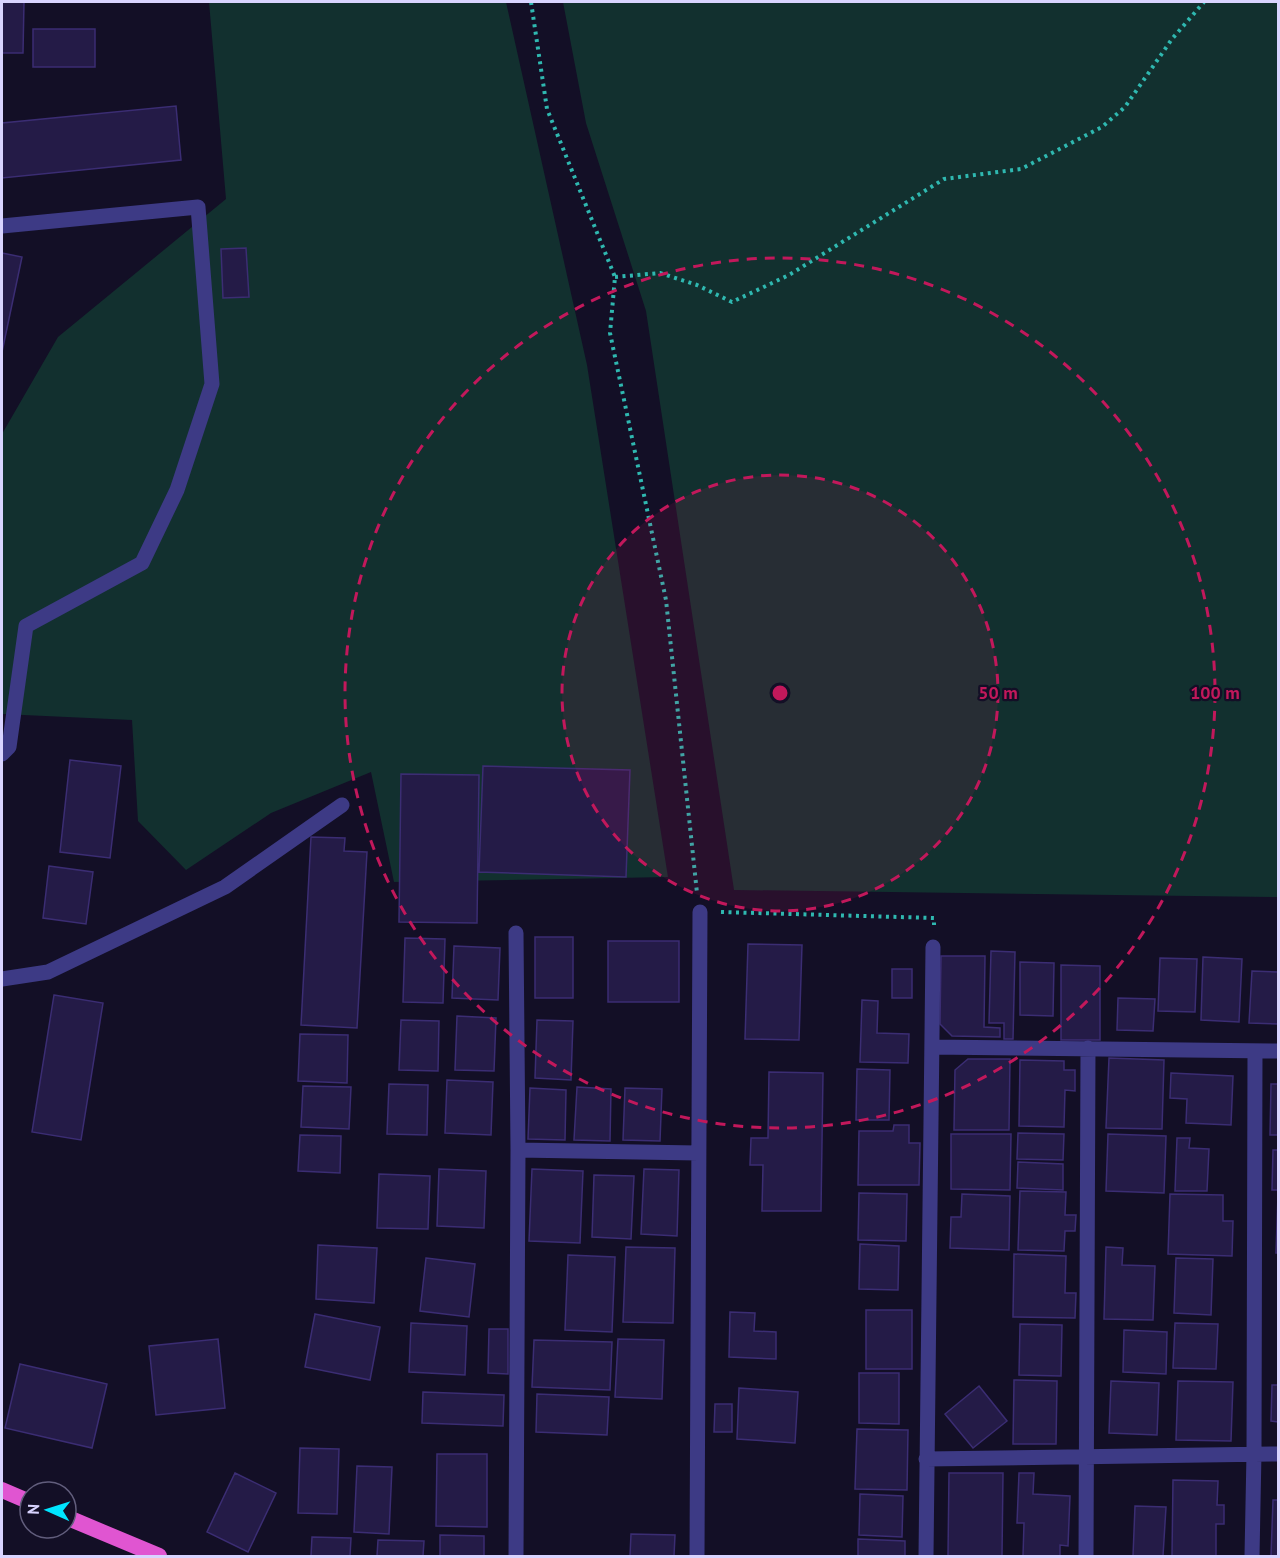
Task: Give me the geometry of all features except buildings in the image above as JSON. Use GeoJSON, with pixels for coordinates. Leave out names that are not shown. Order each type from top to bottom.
{"type":"FeatureCollection","features":[{"type":"Feature","properties":{"kind":"highway"},"geometry":{"type":"LineString","coordinates":[[2,1490],[18,1497]]}},
{"type":"Feature","properties":{"kind":"highway"},"geometry":{"type":"LineString","coordinates":[[78,1522],[159,1557]]}},
{"type":"Feature","properties":{"kind":"street"},"geometry":{"type":"LineString","coordinates":[[2,226],[198,207],[212,384],[177,490],[142,562],[26,626],[9,747],[2,754]]}},
{"type":"Feature","properties":{"kind":"street"},"geometry":{"type":"LineString","coordinates":[[2,979],[48,972],[225,887],[342,805]]}},
{"type":"Feature","properties":{"kind":"street"},"geometry":{"type":"LineString","coordinates":[[697,1557],[700,912]]}},
{"type":"Feature","properties":{"kind":"street"},"geometry":{"type":"LineString","coordinates":[[516,933],[518,1150],[516,1557]]}},
{"type":"Feature","properties":{"kind":"street"},"geometry":{"type":"LineString","coordinates":[[926,1557],[933,947]]}},
{"type":"Feature","properties":{"kind":"street"},"geometry":{"type":"LineString","coordinates":[[932,1047],[1278,1051]]}},
{"type":"Feature","properties":{"kind":"street"},"geometry":{"type":"LineString","coordinates":[[1086,1557],[1088,1048]]}},
{"type":"Feature","properties":{"kind":"street"},"geometry":{"type":"LineString","coordinates":[[1252,1557],[1255,1051]]}},
{"type":"Feature","properties":{"kind":"street"},"geometry":{"type":"LineString","coordinates":[[518,1150],[698,1153]]}},
{"type":"Feature","properties":{"kind":"street"},"geometry":{"type":"LineString","coordinates":[[926,1459],[1278,1454]]}},
{"type":"Feature","properties":{"kind":"path"},"geometry":{"type":"LineString","coordinates":[[531,2],[547,109],[615,277],[610,333],[666,600],[700,912],[934,918],[933,947]]}},
{"type":"Feature","properties":{"kind":"path"},"geometry":{"type":"LineString","coordinates":[[615,277],[660,273],[697,285],[732,303],[789,274],[944,179],[1020,170],[1102,127],[1125,107],[1172,39],[1204,2]]}},
{"type":"Feature","properties":{"kind":"green space"},"geometry":{"type":"Polygon","coordinates":[[[209,2],[506,2],[587,365],[668,877],[394,882],[371,772],[271,813],[186,870],[138,821],[132,720],[2,714],[2,434],[58,337],[226,199],[209,2]]]}},
{"type":"Feature","properties":{"kind":"green space"},"geometry":{"type":"Polygon","coordinates":[[[563,2],[1278,2],[1278,897],[734,890],[646,311],[586,123],[563,2]]]}}]}
